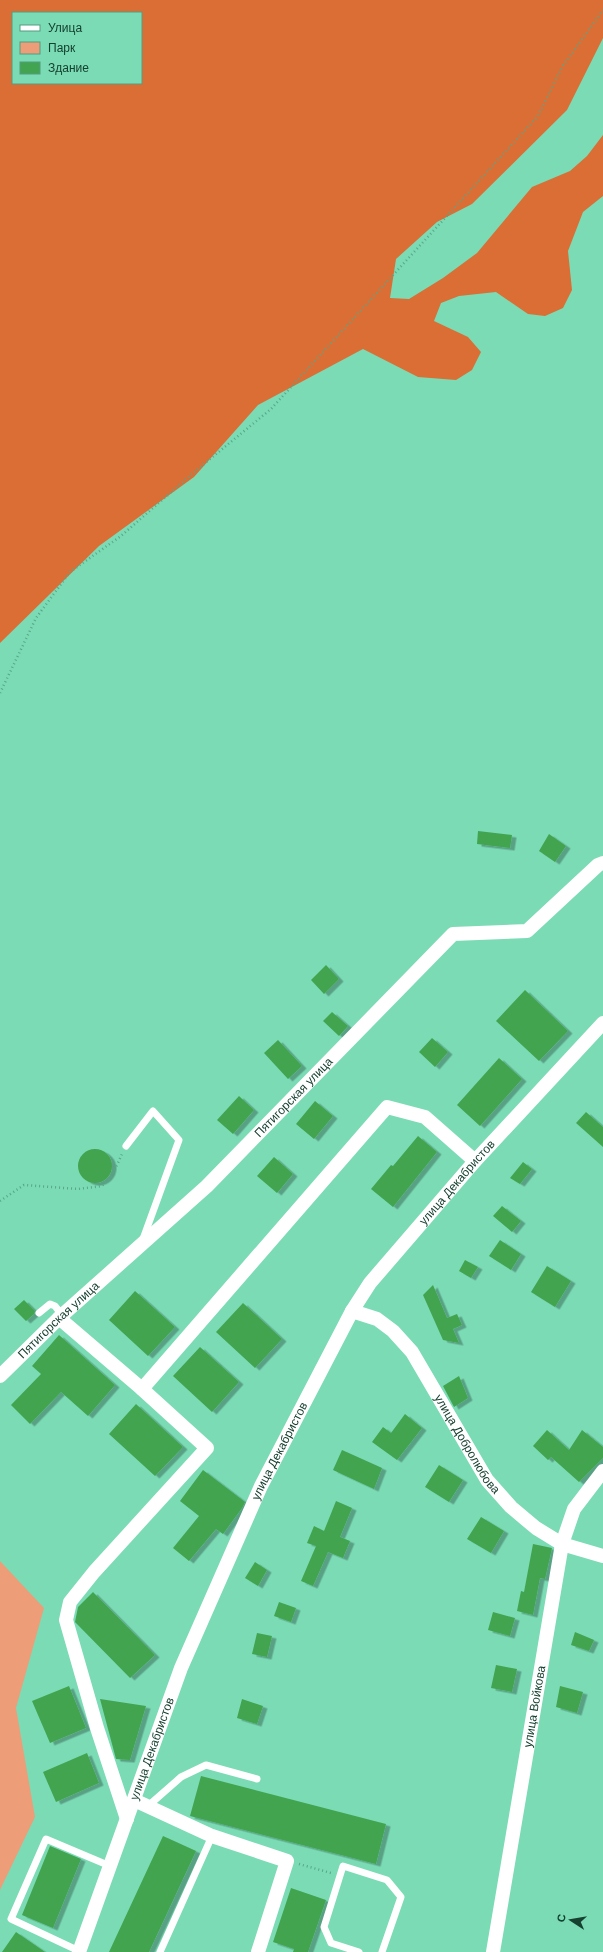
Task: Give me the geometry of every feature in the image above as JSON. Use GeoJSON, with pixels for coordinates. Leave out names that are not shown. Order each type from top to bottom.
{"type":"FeatureCollection","features":[{"type":"Feature","properties":{"kind":"street","name":"Пятигорская улица"},"geometry":{"type":"LineString","coordinates":[[0,1376],[61,1316],[207,1186],[453,934],[527,931],[598,865],[603,863]]}},
{"type":"Feature","properties":{"kind":"street","name":"улица Декабристов"},"geometry":{"type":"LineString","coordinates":[[79,1951],[181,1668],[261,1486],[352,1311],[370,1283],[475,1161],[603,1023]]}},
{"type":"Feature","properties":{"kind":"street"},"geometry":{"type":"LineString","coordinates":[[142,1389],[387,1107],[425,1117],[475,1161]]}},
{"type":"Feature","properties":{"kind":"street","name":"улица Добролюбова"},"geometry":{"type":"LineString","coordinates":[[352,1311],[376,1319],[397,1336],[412,1352],[487,1480],[511,1507],[536,1528],[562,1544],[603,1556]]}},
{"type":"Feature","properties":{"kind":"street"},"geometry":{"type":"LineString","coordinates":[[61,1316],[207,1448],[94,1572],[70,1602],[66,1620],[97,1728],[127,1818]]}},
{"type":"Feature","properties":{"kind":"street","name":"улица Войкова"},"geometry":{"type":"LineString","coordinates":[[494,1952],[562,1544],[574,1509],[603,1471]]}},
{"type":"Feature","properties":{"kind":"street"},"geometry":{"type":"LineString","coordinates":[[134,1800],[212,1836],[287,1861],[258,1952]]}},
{"type":"Feature","properties":{"kind":"lane"},"geometry":{"type":"LineString","coordinates":[[126,1146],[153,1111],[179,1140],[141,1245]]}},
{"type":"Feature","properties":{"kind":"lane"},"geometry":{"type":"LineString","coordinates":[[39,1313],[50,1304],[55,1306],[61,1316]]}},
{"type":"Feature","properties":{"kind":"lane"},"geometry":{"type":"LineString","coordinates":[[148,1806],[181,1777],[206,1765],[257,1779]]}},
{"type":"Feature","properties":{"kind":"lane"},"geometry":{"type":"LineString","coordinates":[[160,1952],[212,1836]]}},
{"type":"Feature","properties":{"kind":"lane"},"geometry":{"type":"LineString","coordinates":[[79,1951],[12,1919],[46,1839],[110,1866]]}},
{"type":"Feature","properties":{"kind":"lane"},"geometry":{"type":"LineString","coordinates":[[359,1952],[331,1943],[324,1927],[343,1866],[387,1880],[401,1897],[382,1952]]}},
{"type":"Feature","properties":{"kind":"path"},"geometry":{"type":"LineString","coordinates":[[0,693],[36,618],[70,572],[121,536],[193,473],[271,409],[538,116],[562,66],[603,10]]}},
{"type":"Feature","properties":{"kind":"path"},"geometry":{"type":"LineString","coordinates":[[0,1200],[24,1185],[78,1189],[102,1186],[112,1176],[126,1146]]}},
{"type":"Feature","properties":{"kind":"path"},"geometry":{"type":"LineString","coordinates":[[287,1861],[340,1876]]}},
{"type":"Feature","properties":{"kind":"green space"},"geometry":{"type":"Polygon","coordinates":[[[0,1561],[44,1608],[16,1708],[35,1817],[0,1890],[0,1561]]]}},
{"type":"Feature","properties":{"kind":"shaded area"},"geometry":{"type":"Polygon","coordinates":[[[0,0],[603,0],[603,38],[567,110],[472,204],[437,222],[396,259],[390,298],[409,299],[443,278],[477,253],[532,187],[570,171],[587,156],[603,135],[603,196],[583,212],[568,251],[572,290],[563,308],[545,316],[528,314],[496,292],[459,296],[441,303],[434,321],[468,337],[481,352],[472,370],[456,380],[418,377],[363,349],[258,405],[194,477],[99,546],[0,643],[0,0]]]}},
{"type":"Feature","properties":{"kind":"building"},"geometry":{"type":"Polygon","coordinates":[[[478,831],[512,835],[510,848],[477,844],[478,831]]]}},
{"type":"Feature","properties":{"kind":"building"},"geometry":{"type":"Polygon","coordinates":[[[549,834],[566,846],[555,862],[539,851],[549,834]]]}},
{"type":"Feature","properties":{"kind":"building"},"geometry":{"type":"Polygon","coordinates":[[[326,965],[339,979],[324,994],[311,980],[326,965]]]}},
{"type":"Feature","properties":{"kind":"building"},"geometry":{"type":"Polygon","coordinates":[[[525,990],[568,1031],[539,1061],[496,1021],[525,990]]]}},
{"type":"Feature","properties":{"kind":"building"},"geometry":{"type":"Polygon","coordinates":[[[332,1012],[348,1026],[339,1036],[323,1021],[332,1012]]]}},
{"type":"Feature","properties":{"kind":"building"},"geometry":{"type":"Polygon","coordinates":[[[432,1038],[448,1052],[435,1067],[419,1052],[432,1038]]]}},
{"type":"Feature","properties":{"kind":"building"},"geometry":{"type":"Polygon","coordinates":[[[278,1040],[302,1066],[288,1079],[264,1053],[278,1040]]]}},
{"type":"Feature","properties":{"kind":"building"},"geometry":{"type":"Polygon","coordinates":[[[499,1058],[522,1079],[480,1126],[457,1105],[499,1058]]]}},
{"type":"Feature","properties":{"kind":"building"},"geometry":{"type":"Polygon","coordinates":[[[239,1096],[254,1110],[233,1134],[217,1120],[239,1096]]]}},
{"type":"Feature","properties":{"kind":"building"},"geometry":{"type":"Polygon","coordinates":[[[315,1101],[333,1116],[314,1139],[296,1124],[315,1101]]]}},
{"type":"Feature","properties":{"kind":"building"},"geometry":{"type":"Polygon","coordinates":[[[586,1112],[603,1127],[603,1147],[576,1123],[586,1112]]]}},
{"type":"Feature","properties":{"kind":"building"},"geometry":{"type":"Polygon","coordinates":[[[418,1136],[437,1152],[393,1207],[371,1189],[418,1136]]]}},
{"type":"Feature","properties":{"kind":"building"},"geometry":{"type":"Polygon","coordinates":[[[95,1149],[107,1154],[112,1166],[107,1178],[95,1183],[83,1178],[78,1166],[83,1154],[95,1149]]]}},
{"type":"Feature","properties":{"kind":"building"},"geometry":{"type":"Polygon","coordinates":[[[274,1157],[293,1174],[277,1193],[257,1176],[274,1157]]]}},
{"type":"Feature","properties":{"kind":"building"},"geometry":{"type":"Polygon","coordinates":[[[523,1162],[532,1169],[520,1184],[510,1178],[523,1162]]]}},
{"type":"Feature","properties":{"kind":"building"},"geometry":{"type":"Polygon","coordinates":[[[502,1206],[521,1221],[512,1232],[493,1216],[502,1206]]]}},
{"type":"Feature","properties":{"kind":"building"},"geometry":{"type":"Polygon","coordinates":[[[500,1240],[521,1254],[511,1270],[489,1256],[500,1240]]]}},
{"type":"Feature","properties":{"kind":"building"},"geometry":{"type":"Polygon","coordinates":[[[465,1260],[478,1267],[471,1278],[459,1271],[465,1260]]]}},
{"type":"Feature","properties":{"kind":"building"},"geometry":{"type":"Polygon","coordinates":[[[547,1266],[571,1281],[555,1307],[531,1292],[547,1266]]]}},
{"type":"Feature","properties":{"kind":"building"},"geometry":{"type":"Polygon","coordinates":[[[433,1285],[447,1318],[457,1314],[462,1325],[453,1329],[459,1343],[443,1340],[423,1295],[433,1285]]]}},
{"type":"Feature","properties":{"kind":"building"},"geometry":{"type":"Polygon","coordinates":[[[135,1291],[175,1327],[148,1356],[109,1320],[135,1291]]]}},
{"type":"Feature","properties":{"kind":"building"},"geometry":{"type":"Polygon","coordinates":[[[24,1300],[35,1311],[34,1314],[26,1321],[14,1309],[24,1300]]]}},
{"type":"Feature","properties":{"kind":"building"},"geometry":{"type":"Polygon","coordinates":[[[243,1303],[282,1339],[255,1368],[216,1332],[243,1303]]]}},
{"type":"Feature","properties":{"kind":"building"},"geometry":{"type":"Polygon","coordinates":[[[59,1335],[115,1385],[88,1416],[61,1392],[30,1424],[11,1405],[41,1374],[32,1366],[59,1335]]]}},
{"type":"Feature","properties":{"kind":"building"},"geometry":{"type":"Polygon","coordinates":[[[200,1347],[239,1382],[212,1412],[173,1376],[200,1347]]]}},
{"type":"Feature","properties":{"kind":"building"},"geometry":{"type":"Polygon","coordinates":[[[459,1376],[468,1398],[454,1407],[443,1386],[459,1376]]]}},
{"type":"Feature","properties":{"kind":"building"},"geometry":{"type":"Polygon","coordinates":[[[136,1404],[183,1447],[155,1476],[109,1434],[136,1404]]]}},
{"type":"Feature","properties":{"kind":"building"},"geometry":{"type":"Polygon","coordinates":[[[405,1414],[422,1428],[397,1460],[372,1442],[383,1427],[391,1433],[405,1414]]]}},
{"type":"Feature","properties":{"kind":"building"},"geometry":{"type":"Polygon","coordinates":[[[547,1430],[569,1450],[582,1430],[603,1447],[603,1458],[579,1482],[551,1457],[548,1460],[533,1446],[547,1430]]]}},
{"type":"Feature","properties":{"kind":"building"},"geometry":{"type":"Polygon","coordinates":[[[342,1450],[382,1468],[374,1489],[333,1470],[342,1450]]]}},
{"type":"Feature","properties":{"kind":"building"},"geometry":{"type":"Polygon","coordinates":[[[439,1465],[463,1480],[449,1502],[425,1487],[439,1465]]]}},
{"type":"Feature","properties":{"kind":"building"},"geometry":{"type":"Polygon","coordinates":[[[203,1470],[245,1502],[223,1534],[216,1529],[189,1561],[173,1548],[199,1516],[180,1501],[203,1470]]]}},
{"type":"Feature","properties":{"kind":"building"},"geometry":{"type":"Polygon","coordinates":[[[336,1501],[352,1508],[340,1537],[350,1541],[343,1558],[328,1552],[313,1586],[301,1581],[316,1546],[307,1543],[314,1526],[324,1531],[336,1501]]]}},
{"type":"Feature","properties":{"kind":"building"},"geometry":{"type":"Polygon","coordinates":[[[481,1517],[504,1531],[491,1553],[467,1539],[481,1517]]]}},
{"type":"Feature","properties":{"kind":"building"},"geometry":{"type":"Polygon","coordinates":[[[533,1544],[552,1548],[545,1579],[540,1578],[533,1615],[517,1611],[521,1591],[524,1592],[533,1544]]]}},
{"type":"Feature","properties":{"kind":"building"},"geometry":{"type":"Polygon","coordinates":[[[255,1562],[267,1570],[258,1586],[245,1578],[255,1562]]]}},
{"type":"Feature","properties":{"kind":"building"},"geometry":{"type":"Polygon","coordinates":[[[93,1592],[155,1655],[130,1678],[75,1622],[78,1607],[93,1592]]]}},
{"type":"Feature","properties":{"kind":"building"},"geometry":{"type":"Polygon","coordinates":[[[279,1602],[296,1608],[291,1622],[274,1616],[279,1602]]]}},
{"type":"Feature","properties":{"kind":"building"},"geometry":{"type":"Polygon","coordinates":[[[493,1612],[515,1618],[510,1636],[488,1630],[493,1612]]]}},
{"type":"Feature","properties":{"kind":"building"},"geometry":{"type":"Polygon","coordinates":[[[575,1632],[594,1640],[589,1651],[571,1645],[575,1632]]]}},
{"type":"Feature","properties":{"kind":"building"},"geometry":{"type":"Polygon","coordinates":[[[257,1633],[272,1636],[267,1657],[252,1654],[257,1633]]]}},
{"type":"Feature","properties":{"kind":"building"},"geometry":{"type":"Polygon","coordinates":[[[496,1665],[517,1669],[512,1692],[491,1688],[496,1665]]]}},
{"type":"Feature","properties":{"kind":"building"},"geometry":{"type":"Polygon","coordinates":[[[69,1686],[86,1728],[50,1743],[32,1701],[69,1686]]]}},
{"type":"Feature","properties":{"kind":"building"},"geometry":{"type":"Polygon","coordinates":[[[560,1686],[583,1692],[577,1713],[556,1707],[560,1686]]]}},
{"type":"Feature","properties":{"kind":"building"},"geometry":{"type":"Polygon","coordinates":[[[100,1699],[146,1706],[130,1760],[116,1759],[100,1699]]]}},
{"type":"Feature","properties":{"kind":"building"},"geometry":{"type":"Polygon","coordinates":[[[242,1699],[263,1706],[257,1724],[237,1718],[242,1699]]]}},
{"type":"Feature","properties":{"kind":"building"},"geometry":{"type":"Polygon","coordinates":[[[87,1753],[99,1783],[56,1802],[43,1772],[87,1753]]]}},
{"type":"Feature","properties":{"kind":"building"},"geometry":{"type":"Polygon","coordinates":[[[201,1776],[386,1824],[376,1864],[190,1816],[201,1776]]]}},
{"type":"Feature","properties":{"kind":"building"},"geometry":{"type":"Polygon","coordinates":[[[163,1836],[196,1851],[149,1952],[109,1952],[163,1836]]]}},
{"type":"Feature","properties":{"kind":"building"},"geometry":{"type":"Polygon","coordinates":[[[50,1846],[81,1859],[53,1928],[22,1915],[50,1846]]]}},
{"type":"Feature","properties":{"kind":"building"},"geometry":{"type":"Polygon","coordinates":[[[291,1888],[326,1900],[308,1952],[293,1952],[294,1949],[273,1942],[291,1888]]]}},
{"type":"Feature","properties":{"kind":"building"},"geometry":{"type":"Polygon","coordinates":[[[16,1932],[45,1952],[2,1952],[16,1932]]]}}]}
